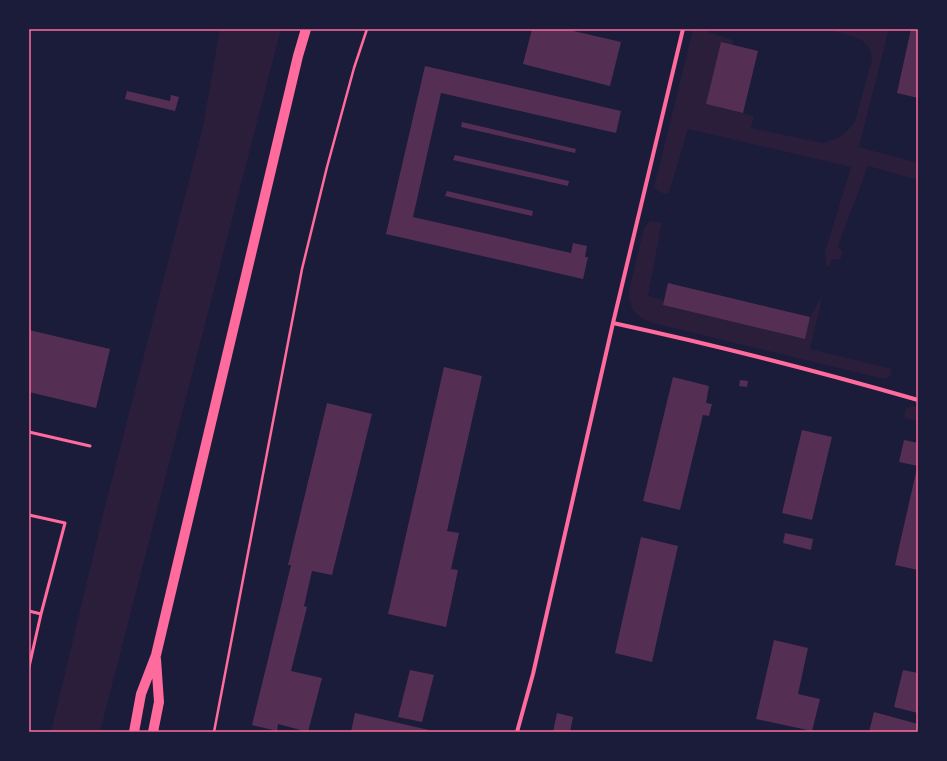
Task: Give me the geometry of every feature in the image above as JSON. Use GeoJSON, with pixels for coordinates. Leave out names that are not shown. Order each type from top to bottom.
{"type":"FeatureCollection","features":[{"type":"Feature","properties":{"kind":"main road"},"geometry":{"type":"LineString","coordinates":[[134,732],[141,694],[156,655],[296,64],[306,29]]}},
{"type":"Feature","properties":{"kind":"main road"},"geometry":{"type":"LineString","coordinates":[[153,732],[159,702],[156,655]]}},
{"type":"Feature","properties":{"kind":"street"},"geometry":{"type":"LineString","coordinates":[[518,732],[683,29]]}},
{"type":"Feature","properties":{"kind":"street"},"geometry":{"type":"LineString","coordinates":[[613,323],[705,343],[823,373],[918,400]]}},
{"type":"Feature","properties":{"kind":"lane"},"geometry":{"type":"LineString","coordinates":[[29,432],[90,446]]}},
{"type":"Feature","properties":{"kind":"lane"},"geometry":{"type":"LineString","coordinates":[[29,515],[65,523],[41,614],[29,667]]}},
{"type":"Feature","properties":{"kind":"lane"},"geometry":{"type":"LineString","coordinates":[[29,611],[41,614]]}},
{"type":"Feature","properties":{"kind":"path"},"geometry":{"type":"LineString","coordinates":[[214,732],[302,269],[327,167],[354,68],[367,29]]}},
{"type":"Feature","properties":{"kind":"shaded area"},"geometry":{"type":"Polygon","coordinates":[[[220,29],[281,29],[100,732],[51,732],[103,514],[203,126],[220,29]]]}},
{"type":"Feature","properties":{"kind":"shaded area"},"geometry":{"type":"Polygon","coordinates":[[[693,29],[704,29],[708,32],[733,40],[732,45],[721,43],[706,104],[754,116],[751,128],[823,143],[840,137],[855,121],[872,59],[869,48],[863,42],[846,34],[823,29],[889,29],[859,147],[918,163],[918,180],[868,166],[838,246],[843,252],[840,260],[832,259],[829,267],[826,264],[825,252],[851,167],[688,129],[669,193],[662,193],[654,188],[693,29]]]}},
{"type":"Feature","properties":{"kind":"shaded area"},"geometry":{"type":"Polygon","coordinates":[[[649,222],[662,222],[648,296],[664,300],[663,305],[804,339],[810,317],[823,294],[810,349],[892,369],[890,376],[884,379],[653,323],[642,318],[635,312],[630,303],[629,291],[644,228],[649,222]]]}},
{"type":"Feature","properties":{"kind":"shaded area"},"geometry":{"type":"Polygon","coordinates":[[[913,406],[918,408],[918,421],[904,418],[906,409],[913,406]]]}},
{"type":"Feature","properties":{"kind":"building"},"geometry":{"type":"Polygon","coordinates":[[[532,29],[565,29],[621,42],[610,86],[523,64],[532,29]]]}},
{"type":"Feature","properties":{"kind":"building"},"geometry":{"type":"Polygon","coordinates":[[[911,29],[918,29],[918,98],[897,93],[911,29]]]}},
{"type":"Feature","properties":{"kind":"building"},"geometry":{"type":"Polygon","coordinates":[[[721,42],[758,51],[743,113],[706,104],[721,42]]]}},
{"type":"Feature","properties":{"kind":"building"},"geometry":{"type":"Polygon","coordinates":[[[425,66],[621,111],[616,133],[441,93],[413,217],[571,253],[573,243],[587,246],[585,257],[588,257],[583,279],[386,234],[425,66]]]}},
{"type":"Feature","properties":{"kind":"building"},"geometry":{"type":"Polygon","coordinates":[[[127,91],[170,101],[171,95],[179,97],[175,111],[125,99],[127,91]]]}},
{"type":"Feature","properties":{"kind":"building"},"geometry":{"type":"Polygon","coordinates":[[[462,122],[576,149],[575,153],[461,127],[462,122]]]}},
{"type":"Feature","properties":{"kind":"building"},"geometry":{"type":"Polygon","coordinates":[[[455,155],[569,181],[568,186],[453,160],[455,155]]]}},
{"type":"Feature","properties":{"kind":"building"},"geometry":{"type":"Polygon","coordinates":[[[447,191],[533,211],[532,216],[445,196],[447,191]]]}},
{"type":"Feature","properties":{"kind":"building"},"geometry":{"type":"Polygon","coordinates":[[[668,283],[810,317],[805,339],[663,305],[668,283]]]}},
{"type":"Feature","properties":{"kind":"building"},"geometry":{"type":"Polygon","coordinates":[[[29,330],[110,349],[96,408],[29,392],[29,330]]]}},
{"type":"Feature","properties":{"kind":"building"},"geometry":{"type":"Polygon","coordinates":[[[444,367],[482,376],[447,531],[459,533],[451,569],[458,570],[446,627],[388,614],[444,367]]]}},
{"type":"Feature","properties":{"kind":"building"},"geometry":{"type":"Polygon","coordinates":[[[673,377],[709,386],[706,403],[712,404],[709,416],[703,415],[680,510],[643,501],[673,377]]]}},
{"type":"Feature","properties":{"kind":"building"},"geometry":{"type":"Polygon","coordinates":[[[740,380],[748,381],[747,387],[739,386],[740,380]]]}},
{"type":"Feature","properties":{"kind":"building"},"geometry":{"type":"Polygon","coordinates":[[[327,403],[372,414],[332,575],[312,571],[304,606],[307,607],[291,671],[322,678],[308,732],[278,724],[277,731],[252,725],[291,565],[288,565],[327,403]]]}},
{"type":"Feature","properties":{"kind":"building"},"geometry":{"type":"Polygon","coordinates":[[[802,430],[832,437],[812,520],[782,513],[802,430]]]}},
{"type":"Feature","properties":{"kind":"building"},"geometry":{"type":"Polygon","coordinates":[[[904,440],[918,443],[918,466],[899,462],[904,440]]]}},
{"type":"Feature","properties":{"kind":"building"},"geometry":{"type":"Polygon","coordinates":[[[918,468],[918,570],[895,565],[918,468]]]}},
{"type":"Feature","properties":{"kind":"building"},"geometry":{"type":"Polygon","coordinates":[[[785,533],[813,539],[811,550],[783,543],[785,533]]]}},
{"type":"Feature","properties":{"kind":"building"},"geometry":{"type":"Polygon","coordinates":[[[641,537],[678,546],[652,662],[615,653],[641,537]]]}},
{"type":"Feature","properties":{"kind":"building"},"geometry":{"type":"Polygon","coordinates":[[[774,640],[808,648],[798,694],[820,699],[812,731],[756,719],[774,640]]]}},
{"type":"Feature","properties":{"kind":"building"},"geometry":{"type":"Polygon","coordinates":[[[410,670],[434,675],[422,722],[398,717],[410,670]]]}},
{"type":"Feature","properties":{"kind":"building"},"geometry":{"type":"Polygon","coordinates":[[[903,670],[918,673],[918,713],[894,707],[903,670]]]}},
{"type":"Feature","properties":{"kind":"building"},"geometry":{"type":"Polygon","coordinates":[[[874,712],[918,724],[918,732],[869,732],[874,712]]]}},
{"type":"Feature","properties":{"kind":"building"},"geometry":{"type":"Polygon","coordinates":[[[355,713],[429,730],[428,732],[351,732],[355,713]]]}},
{"type":"Feature","properties":{"kind":"building"},"geometry":{"type":"Polygon","coordinates":[[[557,713],[573,717],[570,732],[553,732],[557,713]]]}}]}
